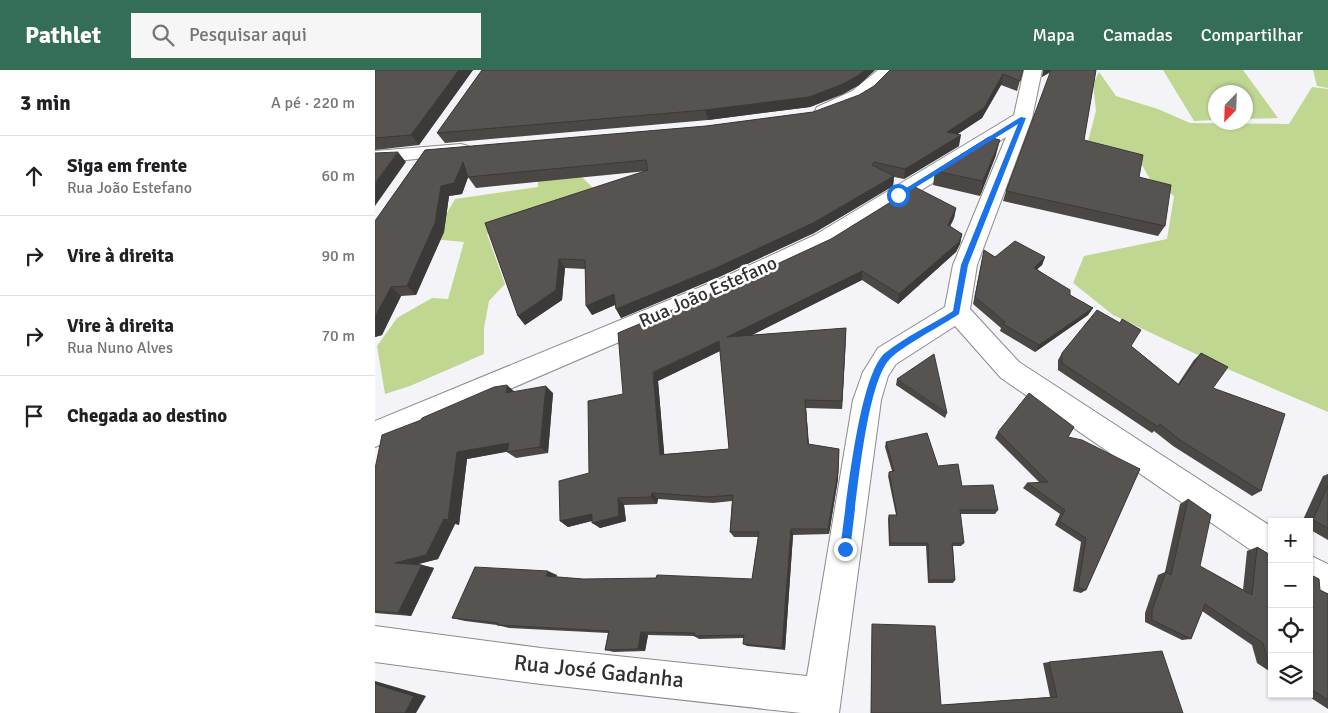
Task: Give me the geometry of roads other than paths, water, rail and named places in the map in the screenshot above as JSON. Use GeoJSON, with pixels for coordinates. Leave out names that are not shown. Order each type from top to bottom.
{"type":"FeatureCollection","features":[{"type":"Feature","properties":{"kind":"street"},"geometry":{"type":"LineString","coordinates":[[805,116],[834,108],[851,100],[866,91],[888,70]]}},
{"type":"Feature","properties":{"kind":"street"},"geometry":{"type":"LineString","coordinates":[[821,704],[867,400],[876,372],[887,356],[957,312],[965,265],[1023,118],[1033,70]]}},
{"type":"Feature","properties":{"kind":"street","name":"Rua João Estefano"},"geometry":{"type":"LineString","coordinates":[[375,434],[729,285],[823,240],[1023,118]]}},
{"type":"Feature","properties":{"kind":"street"},"geometry":{"type":"LineString","coordinates":[[415,170],[443,130]]}},
{"type":"Feature","properties":{"kind":"street"},"geometry":{"type":"LineString","coordinates":[[375,157],[476,148]]}},
{"type":"Feature","properties":{"kind":"street"},"geometry":{"type":"LineString","coordinates":[[957,312],[1010,370],[1268,543]]}},
{"type":"Feature","properties":{"kind":"street"},"geometry":{"type":"LineString","coordinates":[[1313,574],[1328,584]]}},
{"type":"Feature","properties":{"kind":"street","name":"Rua José Gadanha"},"geometry":{"type":"LineString","coordinates":[[375,644],[821,704]]}}]}
